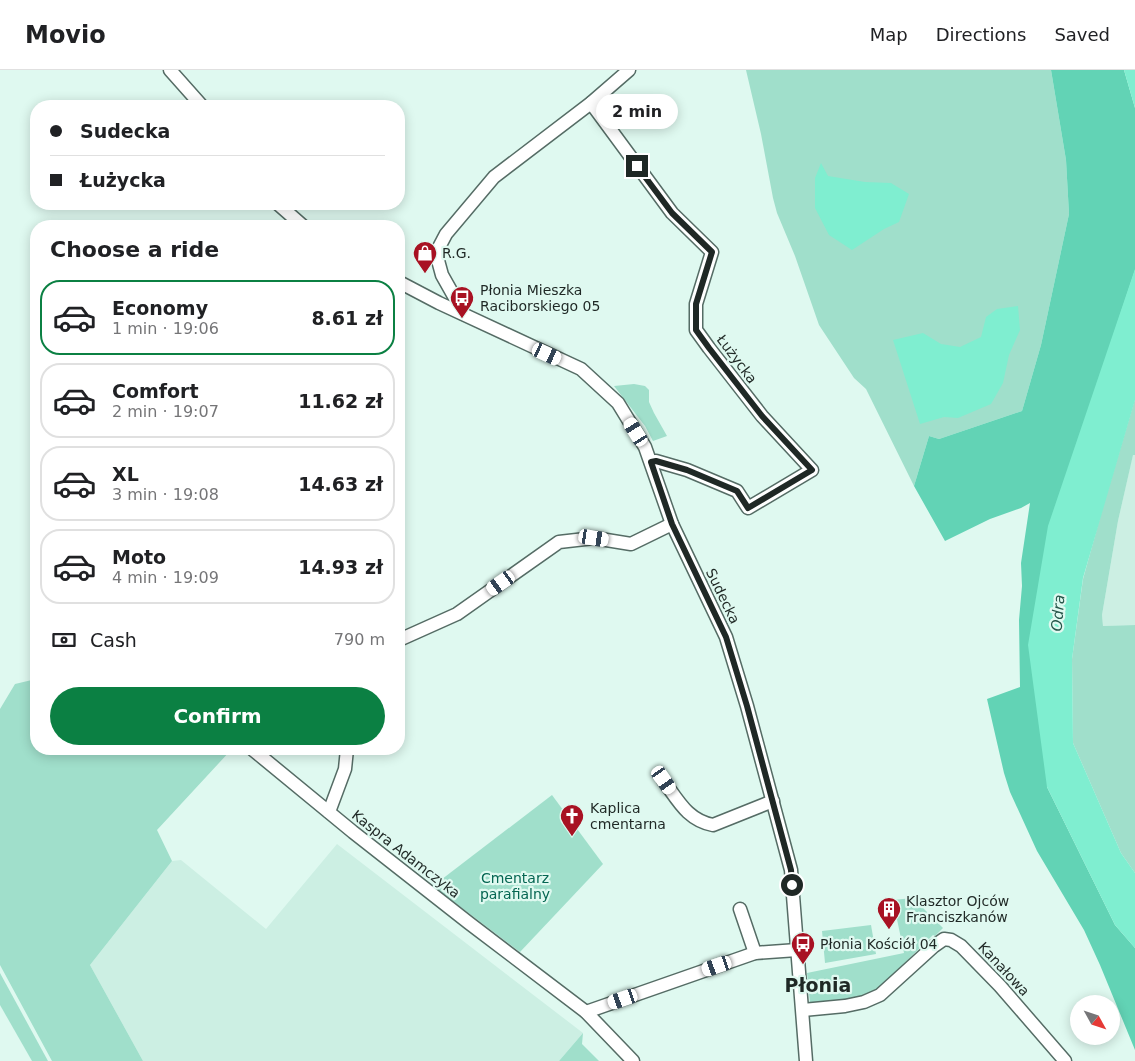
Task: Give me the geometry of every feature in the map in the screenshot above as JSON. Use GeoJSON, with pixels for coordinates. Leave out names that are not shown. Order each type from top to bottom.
{"type":"FeatureCollection","features":[{"type":"Feature","properties":{"kind":"street"},"geometry":{"type":"LineString","coordinates":[[170,70],[197,100]]}},
{"type":"Feature","properties":{"kind":"street"},"geometry":{"type":"LineString","coordinates":[[464,314],[442,275],[436,253],[446,234],[494,176],[591,103],[629,70]]}},
{"type":"Feature","properties":{"kind":"street","name":"Łużycka"},"geometry":{"type":"LineString","coordinates":[[591,103],[672,213],[712,252],[696,304],[696,330],[762,416],[812,470],[748,508],[737,491],[687,470],[656,461],[651,462]]}},
{"type":"Feature","properties":{"kind":"street"},"geometry":{"type":"LineString","coordinates":[[285,210],[296,220]]}},
{"type":"Feature","properties":{"kind":"street","name":"Sudecka"},"geometry":{"type":"LineString","coordinates":[[405,285],[581,369],[618,403],[645,447],[672,524],[726,637],[773,801],[791,870],[806,1061]]}},
{"type":"Feature","properties":{"kind":"street"},"geometry":{"type":"LineString","coordinates":[[405,637],[456,614],[559,542],[594,538],[631,544],[672,524]]}},
{"type":"Feature","properties":{"kind":"street","name":"Kaspra Adamczyka"},"geometry":{"type":"LineString","coordinates":[[259,755],[353,832],[586,1012],[633,1061]]}},
{"type":"Feature","properties":{"kind":"street"},"geometry":{"type":"LineString","coordinates":[[329,812],[345,769],[346,755]]}},
{"type":"Feature","properties":{"kind":"street"},"geometry":{"type":"LineString","coordinates":[[664,780],[692,817],[713,825],[773,801]]}},
{"type":"Feature","properties":{"kind":"street"},"geometry":{"type":"LineString","coordinates":[[740,909],[755,953]]}},
{"type":"Feature","properties":{"kind":"street","name":"Kanałowa"},"geometry":{"type":"LineString","coordinates":[[803,1010],[845,1006],[864,1002],[880,995],[934,946],[944,939],[951,940],[961,946],[1000,986],[1065,1061]]}},
{"type":"Feature","properties":{"kind":"street"},"geometry":{"type":"LineString","coordinates":[[586,1012],[755,953],[797,950]]}},
{"type":"Feature","properties":{"kind":"shaded area"},"geometry":{"type":"Polygon","coordinates":[[[1051,70],[1124,70],[1135,108],[1135,270],[1081,433],[1047,787],[1115,925],[1135,948],[1135,1050],[1120,1014],[1120,995],[1112,995],[1084,930],[1037,851],[1010,792],[987,699],[1020,687],[1019,620],[1022,586],[1021,563],[1030,503],[990,519],[945,541],[914,486],[929,436],[939,439],[1022,411],[1041,345],[1069,214],[1066,160],[1051,70]]]}},
{"type":"Feature","properties":{"kind":"shaded area"},"geometry":{"type":"Polygon","coordinates":[[[1133,454],[1135,455],[1135,625],[1103,626],[1102,615],[1118,521],[1133,454]]]}},
{"type":"Feature","properties":{"kind":"shaded area"},"geometry":{"type":"Polygon","coordinates":[[[337,844],[583,1033],[559,1061],[143,1061],[90,965],[172,861],[181,860],[266,929],[337,844]]]}},
{"type":"Feature","properties":{"kind":"green space"},"geometry":{"type":"Polygon","coordinates":[[[746,70],[1051,70],[1066,160],[1069,214],[1041,345],[1022,411],[939,439],[929,436],[914,486],[866,389],[854,378],[819,325],[795,256],[777,213],[746,70]]]}},
{"type":"Feature","properties":{"kind":"green space"},"geometry":{"type":"Polygon","coordinates":[[[634,384],[645,386],[649,390],[649,402],[667,436],[653,441],[645,426],[614,386],[634,384]]]}},
{"type":"Feature","properties":{"kind":"green space"},"geometry":{"type":"Polygon","coordinates":[[[1135,399],[1135,455],[1133,455],[1118,521],[1102,615],[1103,626],[1135,625],[1135,873],[1121,853],[1073,743],[1072,659],[1083,579],[1135,399]]]}},
{"type":"Feature","properties":{"kind":"green space"},"geometry":{"type":"Polygon","coordinates":[[[30,680],[30,755],[226,755],[157,830],[172,861],[90,965],[143,1061],[52,1061],[0,965],[0,709],[15,684],[30,680]]]}},
{"type":"Feature","properties":{"kind":"green space","name":"Cmentarz parafialny"},"geometry":{"type":"Polygon","coordinates":[[[552,795],[603,864],[520,952],[433,886],[552,795]]]}},
{"type":"Feature","properties":{"kind":"green space"},"geometry":{"type":"Polygon","coordinates":[[[913,898],[943,928],[935,936],[933,935],[877,990],[855,999],[810,1003],[807,973],[904,953],[893,900],[913,898]]]}},
{"type":"Feature","properties":{"kind":"green space"},"geometry":{"type":"Polygon","coordinates":[[[871,925],[876,954],[825,963],[822,931],[871,925]]]}},
{"type":"Feature","properties":{"kind":"green space"},"geometry":{"type":"Polygon","coordinates":[[[0,973],[48,1061],[32,1061],[0,1005],[0,973]]]}},
{"type":"Feature","properties":{"kind":"green space"},"geometry":{"type":"Polygon","coordinates":[[[583,1033],[582,1044],[599,1061],[559,1061],[583,1033]]]}},
{"type":"Feature","properties":{"kind":"water"},"geometry":{"type":"Polygon","coordinates":[[[1124,70],[1135,70],[1135,108],[1124,70]]]}},
{"type":"Feature","properties":{"kind":"water"},"geometry":{"type":"Polygon","coordinates":[[[821,163],[828,176],[865,182],[891,183],[909,194],[899,222],[884,229],[852,250],[829,235],[815,208],[815,178],[821,163]]]}},
{"type":"Feature","properties":{"kind":"water","name":"Odra"},"geometry":{"type":"Polygon","coordinates":[[[1135,269],[1135,400],[1083,578],[1072,659],[1073,743],[1121,853],[1135,873],[1135,948],[1115,925],[1047,787],[1028,645],[1048,526],[1135,269]]]}},
{"type":"Feature","properties":{"kind":"water"},"geometry":{"type":"Polygon","coordinates":[[[1018,306],[1020,330],[1009,355],[1003,383],[991,404],[958,418],[944,417],[920,424],[893,340],[923,333],[941,344],[960,347],[981,337],[986,317],[997,309],[1018,306]]]}},
{"type":"Feature","properties":{"kind":"place","name":"R.G."},"geometry":{"type":"Point","coordinates":[425,274]}},
{"type":"Feature","properties":{"kind":"place","name":"Płonia Mieszka Raciborskiego 05"},"geometry":{"type":"Point","coordinates":[462,319]}},
{"type":"Feature","properties":{"kind":"place","name":"Kaplica cmentarna"},"geometry":{"type":"Point","coordinates":[572,837]}},
{"type":"Feature","properties":{"kind":"place","name":"Klasztor Ojców Franciszkanów"},"geometry":{"type":"Point","coordinates":[889,930]}},
{"type":"Feature","properties":{"kind":"place","name":"Płonia Kościół 04"},"geometry":{"type":"Point","coordinates":[803,965]}},
{"type":"Feature","properties":{"kind":"district","name":"Płonia"},"geometry":{"type":"Point","coordinates":[818,985]}},
{"type":"Feature","properties":{"kind":"route"},"geometry":{"type":"LineString","coordinates":[[637,166],[672,213],[712,252],[696,304],[696,330],[762,416],[812,470],[748,508],[737,491],[687,470],[656,461],[651,462],[672,524],[726,637],[765,770],[791,870],[792,885]]}}]}
